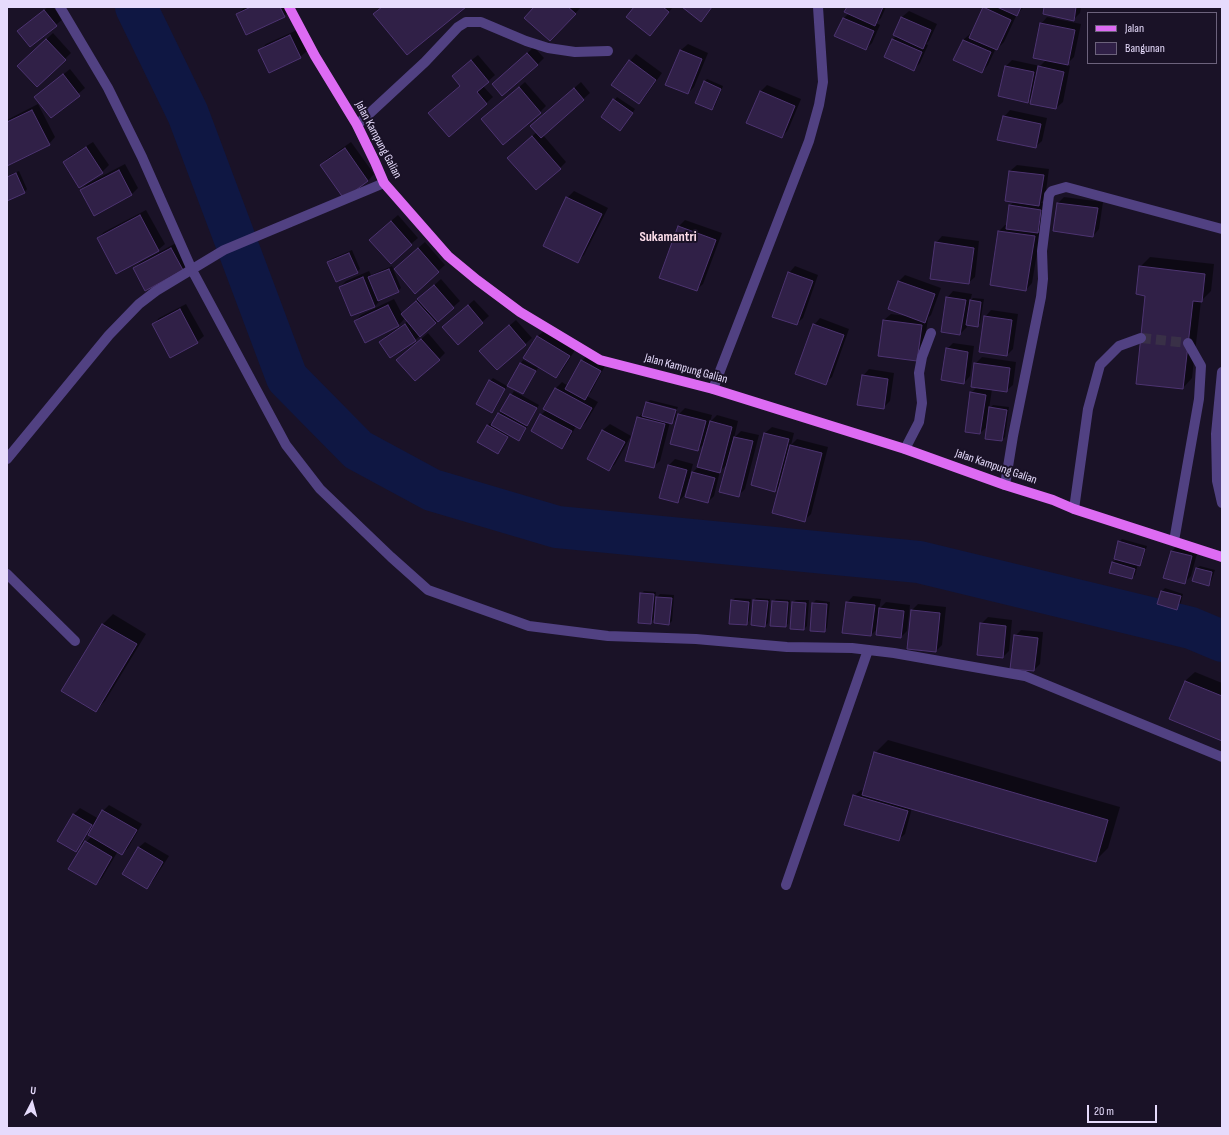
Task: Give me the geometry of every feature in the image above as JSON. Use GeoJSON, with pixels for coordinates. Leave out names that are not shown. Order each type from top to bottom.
{"type":"FeatureCollection","features":[{"type":"Feature","properties":{"kind":"main road","name":"Jalan Kampung Galian"},"geometry":{"type":"LineString","coordinates":[[289,7],[315,56],[357,125],[384,183],[448,256],[496,295],[520,312],[600,360],[713,389],[906,449],[1005,485],[1053,500],[1074,509],[1222,557]]}},
{"type":"Feature","properties":{"kind":"street"},"geometry":{"type":"LineString","coordinates":[[60,7],[108,88],[142,158],[192,270],[286,445],[320,489],[428,590],[529,626],[608,636],[696,639],[787,647],[852,648],[894,653],[1025,676],[1222,757]]}},
{"type":"Feature","properties":{"kind":"street"},"geometry":{"type":"LineString","coordinates":[[713,389],[809,141],[823,82],[818,7]]}},
{"type":"Feature","properties":{"kind":"street"},"geometry":{"type":"LineString","coordinates":[[357,125],[425,62],[458,27],[466,22],[481,22],[526,41],[548,48],[575,52],[608,51]]}},
{"type":"Feature","properties":{"kind":"street"},"geometry":{"type":"LineString","coordinates":[[7,459],[109,335],[139,304],[156,291],[224,250],[384,183]]}},
{"type":"Feature","properties":{"kind":"street"},"geometry":{"type":"LineString","coordinates":[[1005,485],[1013,436],[1041,297],[1043,279],[1042,251],[1049,195],[1052,191],[1066,188],[1222,229]]}},
{"type":"Feature","properties":{"kind":"street"},"geometry":{"type":"LineString","coordinates":[[906,449],[919,422],[922,403],[919,373],[922,357],[931,333]]}},
{"type":"Feature","properties":{"kind":"street"},"geometry":{"type":"LineString","coordinates":[[1074,509],[1088,409],[1100,365],[1119,346],[1141,338]]}},
{"type":"Feature","properties":{"kind":"street"},"geometry":{"type":"LineString","coordinates":[[1174,541],[1199,399],[1201,366],[1188,343]]}},
{"type":"Feature","properties":{"kind":"street"},"geometry":{"type":"LineString","coordinates":[[1222,372],[1216,434],[1217,481],[1222,503]]}},
{"type":"Feature","properties":{"kind":"street"},"geometry":{"type":"LineString","coordinates":[[7,574],[75,641]]}},
{"type":"Feature","properties":{"kind":"street"},"geometry":{"type":"LineString","coordinates":[[786,885],[868,650]]}},
{"type":"Feature","properties":{"kind":"building"},"geometry":{"type":"Polygon","coordinates":[[[251,7],[280,7],[285,17],[246,35],[236,14],[251,7]]]}},
{"type":"Feature","properties":{"kind":"building"},"geometry":{"type":"Polygon","coordinates":[[[382,7],[466,7],[407,55],[373,14],[382,7]]]}},
{"type":"Feature","properties":{"kind":"building"},"geometry":{"type":"Polygon","coordinates":[[[534,7],[568,7],[576,14],[550,41],[524,18],[534,7]]]}},
{"type":"Feature","properties":{"kind":"building"},"geometry":{"type":"Polygon","coordinates":[[[634,7],[663,7],[669,12],[650,36],[626,17],[634,7]]]}},
{"type":"Feature","properties":{"kind":"building"},"geometry":{"type":"Polygon","coordinates":[[[682,7],[712,7],[701,22],[682,7]]]}},
{"type":"Feature","properties":{"kind":"building"},"geometry":{"type":"Polygon","coordinates":[[[847,7],[883,7],[875,26],[844,12],[847,7]]]}},
{"type":"Feature","properties":{"kind":"building"},"geometry":{"type":"Polygon","coordinates":[[[983,7],[1011,20],[997,50],[969,38],[983,7]]]}},
{"type":"Feature","properties":{"kind":"building"},"geometry":{"type":"Polygon","coordinates":[[[997,7],[1021,7],[1017,16],[997,7]]]}},
{"type":"Feature","properties":{"kind":"building"},"geometry":{"type":"Polygon","coordinates":[[[1044,7],[1076,7],[1074,21],[1043,14],[1044,7]]]}},
{"type":"Feature","properties":{"kind":"building"},"geometry":{"type":"Polygon","coordinates":[[[44,10],[57,26],[30,47],[17,31],[44,10]]]}},
{"type":"Feature","properties":{"kind":"building"},"geometry":{"type":"Polygon","coordinates":[[[901,17],[931,30],[923,49],[893,35],[901,17]]]}},
{"type":"Feature","properties":{"kind":"building"},"geometry":{"type":"Polygon","coordinates":[[[843,18],[874,31],[866,50],[834,36],[843,18]]]}},
{"type":"Feature","properties":{"kind":"building"},"geometry":{"type":"Polygon","coordinates":[[[1040,23],[1075,30],[1068,65],[1033,58],[1040,23]]]}},
{"type":"Feature","properties":{"kind":"building"},"geometry":{"type":"Polygon","coordinates":[[[290,35],[301,58],[269,73],[258,50],[290,35]]]}},
{"type":"Feature","properties":{"kind":"building"},"geometry":{"type":"Polygon","coordinates":[[[46,39],[66,60],[37,87],[17,66],[46,39]]]}},
{"type":"Feature","properties":{"kind":"building"},"geometry":{"type":"Polygon","coordinates":[[[892,39],[922,52],[914,71],[884,57],[892,39]]]}},
{"type":"Feature","properties":{"kind":"building"},"geometry":{"type":"Polygon","coordinates":[[[963,40],[991,52],[982,73],[953,60],[963,40]]]}},
{"type":"Feature","properties":{"kind":"building"},"geometry":{"type":"Polygon","coordinates":[[[680,50],[702,59],[688,94],[665,85],[680,50]]]}},
{"type":"Feature","properties":{"kind":"building"},"geometry":{"type":"Polygon","coordinates":[[[527,53],[538,65],[502,96],[492,84],[527,53]]]}},
{"type":"Feature","properties":{"kind":"building"},"geometry":{"type":"Polygon","coordinates":[[[471,60],[489,82],[477,92],[487,104],[449,137],[428,113],[460,86],[452,76],[471,60]]]}},
{"type":"Feature","properties":{"kind":"building"},"geometry":{"type":"Polygon","coordinates":[[[629,60],[656,80],[639,104],[611,85],[629,60]]]}},
{"type":"Feature","properties":{"kind":"building"},"geometry":{"type":"Polygon","coordinates":[[[1005,66],[1034,72],[1028,103],[998,96],[1005,66]]]}},
{"type":"Feature","properties":{"kind":"building"},"geometry":{"type":"Polygon","coordinates":[[[1038,66],[1064,72],[1056,109],[1030,104],[1038,66]]]}},
{"type":"Feature","properties":{"kind":"building"},"geometry":{"type":"Polygon","coordinates":[[[63,74],[80,96],[51,118],[34,97],[63,74]]]}},
{"type":"Feature","properties":{"kind":"building"},"geometry":{"type":"Polygon","coordinates":[[[704,81],[721,89],[712,110],[695,103],[704,81]]]}},
{"type":"Feature","properties":{"kind":"building"},"geometry":{"type":"Polygon","coordinates":[[[519,87],[541,113],[503,145],[481,119],[519,87]]]}},
{"type":"Feature","properties":{"kind":"building"},"geometry":{"type":"Polygon","coordinates":[[[574,88],[584,100],[541,138],[530,126],[574,88]]]}},
{"type":"Feature","properties":{"kind":"building"},"geometry":{"type":"Polygon","coordinates":[[[760,91],[795,106],[782,138],[746,123],[760,91]]]}},
{"type":"Feature","properties":{"kind":"building"},"geometry":{"type":"Polygon","coordinates":[[[613,99],[633,113],[620,131],[601,117],[613,99]]]}},
{"type":"Feature","properties":{"kind":"building"},"geometry":{"type":"Polygon","coordinates":[[[32,110],[50,145],[7,166],[7,122],[32,110]]]}},
{"type":"Feature","properties":{"kind":"building"},"geometry":{"type":"Polygon","coordinates":[[[1003,116],[1041,124],[1036,148],[997,140],[1003,116]]]}},
{"type":"Feature","properties":{"kind":"building"},"geometry":{"type":"Polygon","coordinates":[[[532,136],[561,169],[536,190],[507,158],[532,136]]]}},
{"type":"Feature","properties":{"kind":"building"},"geometry":{"type":"Polygon","coordinates":[[[86,147],[103,173],[79,188],[63,162],[86,147]]]}},
{"type":"Feature","properties":{"kind":"building"},"geometry":{"type":"Polygon","coordinates":[[[345,148],[368,181],[344,199],[320,165],[345,148]]]}},
{"type":"Feature","properties":{"kind":"building"},"geometry":{"type":"Polygon","coordinates":[[[119,170],[132,195],[94,216],[80,190],[119,170]]]}},
{"type":"Feature","properties":{"kind":"building"},"geometry":{"type":"Polygon","coordinates":[[[1009,171],[1044,175],[1039,206],[1005,201],[1009,171]]]}},
{"type":"Feature","properties":{"kind":"building"},"geometry":{"type":"Polygon","coordinates":[[[16,173],[25,193],[7,201],[7,177],[16,173]]]}},
{"type":"Feature","properties":{"kind":"building"},"geometry":{"type":"Polygon","coordinates":[[[566,197],[602,214],[578,263],[543,246],[566,197]]]}},
{"type":"Feature","properties":{"kind":"building"},"geometry":{"type":"Polygon","coordinates":[[[1057,203],[1098,208],[1093,237],[1053,231],[1057,203]]]}},
{"type":"Feature","properties":{"kind":"building"},"geometry":{"type":"Polygon","coordinates":[[[1009,205],[1041,210],[1038,233],[1006,229],[1009,205]]]}},
{"type":"Feature","properties":{"kind":"building"},"geometry":{"type":"Polygon","coordinates":[[[140,215],[159,251],[116,274],[97,238],[140,215]]]}},
{"type":"Feature","properties":{"kind":"building"},"geometry":{"type":"Polygon","coordinates":[[[391,221],[412,245],[391,264],[369,240],[391,221]]]}},
{"type":"Feature","properties":{"kind":"building"},"geometry":{"type":"Polygon","coordinates":[[[678,226],[716,240],[697,291],[659,278],[678,226]]]}},
{"type":"Feature","properties":{"kind":"building"},"geometry":{"type":"Polygon","coordinates":[[[998,231],[1035,236],[1026,291],[990,285],[998,231]]]}},
{"type":"Feature","properties":{"kind":"building"},"geometry":{"type":"Polygon","coordinates":[[[935,242],[974,248],[969,284],[930,279],[935,242]]]}},
{"type":"Feature","properties":{"kind":"building"},"geometry":{"type":"Polygon","coordinates":[[[171,248],[183,270],[145,291],[133,268],[171,248]]]}},
{"type":"Feature","properties":{"kind":"building"},"geometry":{"type":"Polygon","coordinates":[[[418,248],[439,272],[415,294],[394,269],[418,248]]]}},
{"type":"Feature","properties":{"kind":"building"},"geometry":{"type":"Polygon","coordinates":[[[349,253],[358,273],[336,282],[327,262],[349,253]]]}},
{"type":"Feature","properties":{"kind":"building"},"geometry":{"type":"Polygon","coordinates":[[[1139,266],[1205,274],[1202,302],[1193,301],[1183,389],[1136,384],[1145,296],[1136,294],[1139,266]]]}},
{"type":"Feature","properties":{"kind":"building"},"geometry":{"type":"Polygon","coordinates":[[[389,269],[399,292],[378,301],[368,277],[389,269]]]}},
{"type":"Feature","properties":{"kind":"building"},"geometry":{"type":"Polygon","coordinates":[[[788,272],[813,281],[797,325],[772,317],[788,272]]]}},
{"type":"Feature","properties":{"kind":"building"},"geometry":{"type":"Polygon","coordinates":[[[363,277],[375,307],[351,316],[339,287],[363,277]]]}},
{"type":"Feature","properties":{"kind":"building"},"geometry":{"type":"Polygon","coordinates":[[[898,281],[935,294],[925,323],[888,309],[898,281]]]}},
{"type":"Feature","properties":{"kind":"building"},"geometry":{"type":"Polygon","coordinates":[[[434,285],[454,308],[438,322],[417,299],[434,285]]]}},
{"type":"Feature","properties":{"kind":"building"},"geometry":{"type":"Polygon","coordinates":[[[946,297],[966,300],[960,335],[941,332],[946,297]]]}},
{"type":"Feature","properties":{"kind":"building"},"geometry":{"type":"Polygon","coordinates":[[[970,300],[981,302],[978,327],[966,325],[970,300]]]}},
{"type":"Feature","properties":{"kind":"building"},"geometry":{"type":"Polygon","coordinates":[[[416,301],[436,323],[420,337],[401,314],[416,301]]]}},
{"type":"Feature","properties":{"kind":"building"},"geometry":{"type":"Polygon","coordinates":[[[388,305],[399,326],[365,343],[354,321],[388,305]]]}},
{"type":"Feature","properties":{"kind":"building"},"geometry":{"type":"Polygon","coordinates":[[[468,305],[483,323],[458,345],[442,327],[468,305]]]}},
{"type":"Feature","properties":{"kind":"building"},"geometry":{"type":"Polygon","coordinates":[[[180,309],[198,343],[170,358],[152,324],[180,309]]]}},
{"type":"Feature","properties":{"kind":"building"},"geometry":{"type":"Polygon","coordinates":[[[984,316],[1012,320],[1007,356],[979,352],[984,316]]]}},
{"type":"Feature","properties":{"kind":"building"},"geometry":{"type":"Polygon","coordinates":[[[883,320],[922,325],[917,361],[878,356],[883,320]]]}},
{"type":"Feature","properties":{"kind":"building"},"geometry":{"type":"Polygon","coordinates":[[[405,324],[416,341],[390,358],[379,342],[405,324]]]}},
{"type":"Feature","properties":{"kind":"building"},"geometry":{"type":"Polygon","coordinates":[[[813,324],[844,335],[826,385],[795,374],[813,324]]]}},
{"type":"Feature","properties":{"kind":"building"},"geometry":{"type":"Polygon","coordinates":[[[509,325],[526,345],[497,370],[479,351],[509,325]]]}},
{"type":"Feature","properties":{"kind":"building"},"geometry":{"type":"Polygon","coordinates":[[[537,336],[570,356],[556,378],[523,358],[537,336]]]}},
{"type":"Feature","properties":{"kind":"building"},"geometry":{"type":"Polygon","coordinates":[[[421,339],[440,360],[415,381],[396,360],[421,339]]]}},
{"type":"Feature","properties":{"kind":"building"},"geometry":{"type":"Polygon","coordinates":[[[946,348],[968,352],[964,384],[941,380],[946,348]]]}},
{"type":"Feature","properties":{"kind":"building"},"geometry":{"type":"Polygon","coordinates":[[[581,360],[601,371],[585,400],[565,389],[581,360]]]}},
{"type":"Feature","properties":{"kind":"building"},"geometry":{"type":"Polygon","coordinates":[[[520,363],[536,371],[523,394],[507,386],[520,363]]]}},
{"type":"Feature","properties":{"kind":"building"},"geometry":{"type":"Polygon","coordinates":[[[974,363],[1010,368],[1007,392],[971,387],[974,363]]]}},
{"type":"Feature","properties":{"kind":"building"},"geometry":{"type":"Polygon","coordinates":[[[862,375],[888,379],[884,409],[857,405],[862,375]]]}},
{"type":"Feature","properties":{"kind":"building"},"geometry":{"type":"Polygon","coordinates":[[[489,380],[505,389],[492,413],[476,404],[489,380]]]}},
{"type":"Feature","properties":{"kind":"building"},"geometry":{"type":"Polygon","coordinates":[[[555,388],[592,408],[580,429],[543,409],[555,388]]]}},
{"type":"Feature","properties":{"kind":"building"},"geometry":{"type":"Polygon","coordinates":[[[970,392],[986,395],[980,434],[965,432],[970,392]]]}},
{"type":"Feature","properties":{"kind":"building"},"geometry":{"type":"Polygon","coordinates":[[[510,394],[537,408],[527,426],[500,411],[510,394]]]}},
{"type":"Feature","properties":{"kind":"building"},"geometry":{"type":"Polygon","coordinates":[[[646,402],[676,410],[672,424],[642,416],[646,402]]]}},
{"type":"Feature","properties":{"kind":"building"},"geometry":{"type":"Polygon","coordinates":[[[989,407],[1007,410],[1002,441],[985,439],[989,407]]]}},
{"type":"Feature","properties":{"kind":"building"},"geometry":{"type":"Polygon","coordinates":[[[498,413],[526,428],[519,441],[491,425],[498,413]]]}},
{"type":"Feature","properties":{"kind":"building"},"geometry":{"type":"Polygon","coordinates":[[[540,414],[572,431],[562,449],[531,431],[540,414]]]}},
{"type":"Feature","properties":{"kind":"building"},"geometry":{"type":"Polygon","coordinates":[[[678,414],[706,421],[698,451],[670,444],[678,414]]]}},
{"type":"Feature","properties":{"kind":"building"},"geometry":{"type":"Polygon","coordinates":[[[637,417],[665,424],[654,468],[625,461],[637,417]]]}},
{"type":"Feature","properties":{"kind":"building"},"geometry":{"type":"Polygon","coordinates":[[[710,421],[732,427],[720,473],[697,467],[710,421]]]}},
{"type":"Feature","properties":{"kind":"building"},"geometry":{"type":"Polygon","coordinates":[[[487,425],[508,437],[498,454],[477,442],[487,425]]]}},
{"type":"Feature","properties":{"kind":"building"},"geometry":{"type":"Polygon","coordinates":[[[602,430],[625,442],[609,471],[587,459],[602,430]]]}},
{"type":"Feature","properties":{"kind":"building"},"geometry":{"type":"Polygon","coordinates":[[[764,433],[789,439],[775,492],[751,485],[764,433]]]}},
{"type":"Feature","properties":{"kind":"building"},"geometry":{"type":"Polygon","coordinates":[[[734,437],[753,441],[739,497],[719,492],[734,437]]]}},
{"type":"Feature","properties":{"kind":"building"},"geometry":{"type":"Polygon","coordinates":[[[790,445],[822,453],[805,522],[772,513],[790,445]]]}},
{"type":"Feature","properties":{"kind":"building"},"geometry":{"type":"Polygon","coordinates":[[[668,465],[687,470],[678,503],[659,498],[668,465]]]}},
{"type":"Feature","properties":{"kind":"building"},"geometry":{"type":"Polygon","coordinates":[[[692,472],[715,478],[708,503],[685,497],[692,472]]]}},
{"type":"Feature","properties":{"kind":"building"},"geometry":{"type":"Polygon","coordinates":[[[1118,541],[1145,549],[1140,566],[1114,559],[1118,541]]]}},
{"type":"Feature","properties":{"kind":"building"},"geometry":{"type":"Polygon","coordinates":[[[1171,551],[1192,556],[1185,584],[1163,578],[1171,551]]]}},
{"type":"Feature","properties":{"kind":"building"},"geometry":{"type":"Polygon","coordinates":[[[1112,562],[1135,569],[1132,579],[1109,573],[1112,562]]]}},
{"type":"Feature","properties":{"kind":"building"},"geometry":{"type":"Polygon","coordinates":[[[1196,568],[1212,572],[1209,586],[1192,581],[1196,568]]]}},
{"type":"Feature","properties":{"kind":"building"},"geometry":{"type":"Polygon","coordinates":[[[1161,591],[1181,596],[1177,610],[1157,604],[1161,591]]]}},
{"type":"Feature","properties":{"kind":"building"},"geometry":{"type":"Polygon","coordinates":[[[640,593],[654,594],[651,624],[638,623],[640,593]]]}},
{"type":"Feature","properties":{"kind":"building"},"geometry":{"type":"Polygon","coordinates":[[[656,597],[672,598],[669,625],[654,623],[656,597]]]}},
{"type":"Feature","properties":{"kind":"building"},"geometry":{"type":"Polygon","coordinates":[[[731,600],[749,602],[747,625],[729,624],[731,600]]]}},
{"type":"Feature","properties":{"kind":"building"},"geometry":{"type":"Polygon","coordinates":[[[753,600],[768,601],[765,627],[751,625],[753,600]]]}},
{"type":"Feature","properties":{"kind":"building"},"geometry":{"type":"Polygon","coordinates":[[[772,601],[788,602],[786,627],[770,626],[772,601]]]}},
{"type":"Feature","properties":{"kind":"building"},"geometry":{"type":"Polygon","coordinates":[[[792,602],[806,603],[804,630],[790,629],[792,602]]]}},
{"type":"Feature","properties":{"kind":"building"},"geometry":{"type":"Polygon","coordinates":[[[846,602],[875,605],[871,636],[842,633],[846,602]]]}},
{"type":"Feature","properties":{"kind":"building"},"geometry":{"type":"Polygon","coordinates":[[[812,603],[827,604],[825,632],[810,631],[812,603]]]}},
{"type":"Feature","properties":{"kind":"building"},"geometry":{"type":"Polygon","coordinates":[[[879,608],[904,611],[901,638],[876,635],[879,608]]]}},
{"type":"Feature","properties":{"kind":"building"},"geometry":{"type":"Polygon","coordinates":[[[911,610],[940,613],[936,652],[907,649],[911,610]]]}},
{"type":"Feature","properties":{"kind":"building"},"geometry":{"type":"Polygon","coordinates":[[[980,623],[1006,626],[1003,658],[977,655],[980,623]]]}},
{"type":"Feature","properties":{"kind":"building"},"geometry":{"type":"Polygon","coordinates":[[[102,624],[137,644],[96,712],[61,691],[102,624]]]}},
{"type":"Feature","properties":{"kind":"building"},"geometry":{"type":"Polygon","coordinates":[[[1014,635],[1038,638],[1034,671],[1010,669],[1014,635]]]}},
{"type":"Feature","properties":{"kind":"building"},"geometry":{"type":"Polygon","coordinates":[[[1185,681],[1222,696],[1222,741],[1169,719],[1185,681]]]}},
{"type":"Feature","properties":{"kind":"building"},"geometry":{"type":"Polygon","coordinates":[[[874,752],[1108,820],[1096,862],[862,795],[874,752]]]}},
{"type":"Feature","properties":{"kind":"building"},"geometry":{"type":"Polygon","coordinates":[[[853,795],[908,811],[899,841],[844,825],[853,795]]]}},
{"type":"Feature","properties":{"kind":"building"},"geometry":{"type":"Polygon","coordinates":[[[102,810],[137,830],[122,855],[88,835],[102,810]]]}},
{"type":"Feature","properties":{"kind":"building"},"geometry":{"type":"Polygon","coordinates":[[[73,814],[92,825],[76,852],[57,841],[73,814]]]}},
{"type":"Feature","properties":{"kind":"building"},"geometry":{"type":"Polygon","coordinates":[[[85,841],[112,857],[96,885],[68,869],[85,841]]]}},
{"type":"Feature","properties":{"kind":"building"},"geometry":{"type":"Polygon","coordinates":[[[138,847],[163,862],[147,889],[122,874],[138,847]]]}},
{"type":"Feature","properties":{"kind":"waterway"},"geometry":{"type":"LineString","coordinates":[[136,7],[188,114],[287,378],[358,450],[432,490],[557,527],[919,562],[1191,628],[1222,641]]}},
{"type":"Feature","properties":{"kind":"tunnel"},"geometry":{"type":"LineString","coordinates":[[1141,338],[1188,343]]}},
{"type":"Feature","properties":{"kind":"district","name":"Sukamantri"},"geometry":{"type":"Point","coordinates":[668,237]}}]}
